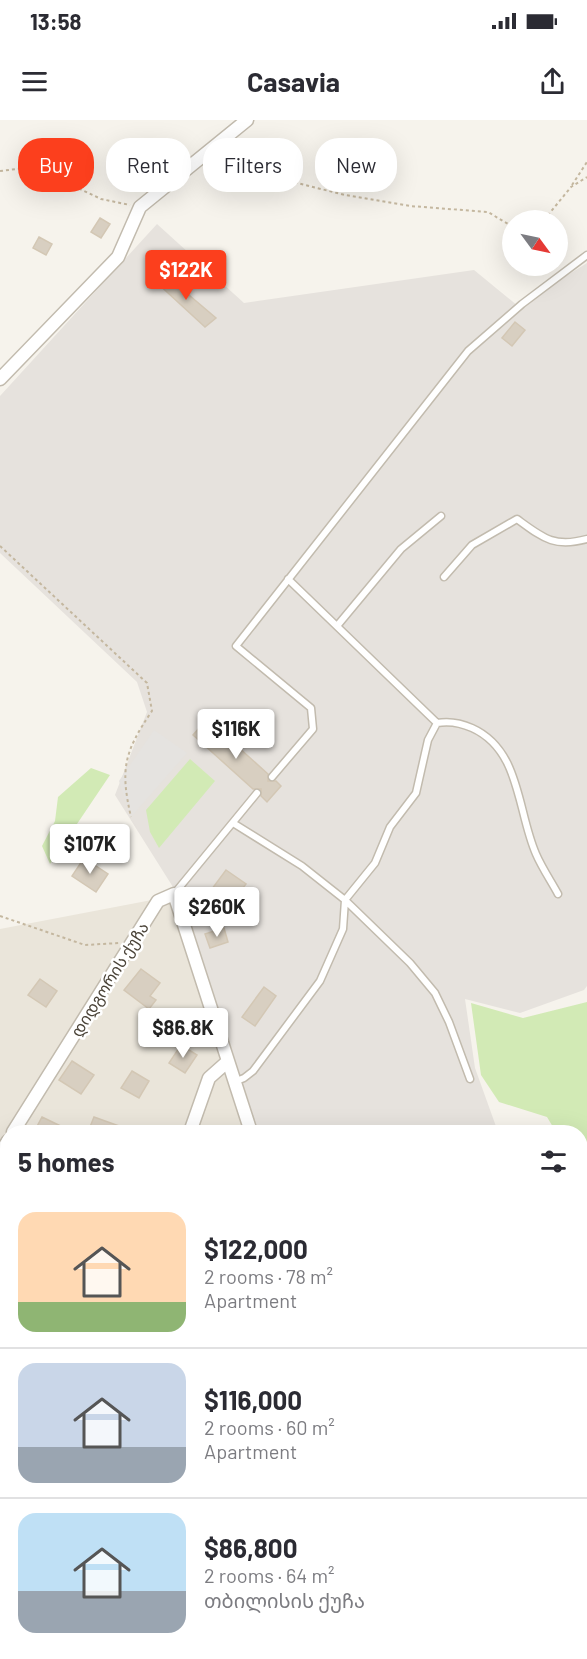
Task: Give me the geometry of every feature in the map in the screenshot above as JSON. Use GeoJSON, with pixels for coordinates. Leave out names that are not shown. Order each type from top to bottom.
{"type":"FeatureCollection","features":[{"type":"Feature","properties":{"kind":"street"},"geometry":{"type":"LineString","coordinates":[[0,379],[118,257],[140,207],[247,120]]}},
{"type":"Feature","properties":{"kind":"street"},"geometry":{"type":"LineString","coordinates":[[174,894],[249,1125]]}},
{"type":"Feature","properties":{"kind":"street","name":"დიდგორის ქუჩა"},"geometry":{"type":"LineString","coordinates":[[17,1125],[158,901],[174,894]]}},
{"type":"Feature","properties":{"kind":"street"},"geometry":{"type":"LineString","coordinates":[[192,1125],[209,1078],[227,1062]]}},
{"type":"Feature","properties":{"kind":"lane"},"geometry":{"type":"LineString","coordinates":[[272,777],[313,729],[311,708],[236,646],[468,351],[522,304],[587,255]]}},
{"type":"Feature","properties":{"kind":"lane"},"geometry":{"type":"LineString","coordinates":[[337,626],[401,549],[441,516]]}},
{"type":"Feature","properties":{"kind":"lane"},"geometry":{"type":"LineString","coordinates":[[444,577],[472,545],[517,519],[539,535],[559,544],[587,539]]}},
{"type":"Feature","properties":{"kind":"lane"},"geometry":{"type":"LineString","coordinates":[[288,579],[437,723],[465,724],[482,732],[499,746],[514,777],[536,854],[558,894]]}},
{"type":"Feature","properties":{"kind":"lane"},"geometry":{"type":"LineString","coordinates":[[234,1082],[253,1071],[320,981],[343,929],[345,900],[375,863],[390,827],[416,793],[428,741],[437,723]]}},
{"type":"Feature","properties":{"kind":"lane"},"geometry":{"type":"LineString","coordinates":[[174,894],[257,793]]}},
{"type":"Feature","properties":{"kind":"lane"},"geometry":{"type":"LineString","coordinates":[[233,823],[302,866],[345,900],[410,963],[435,993],[449,1022],[470,1079]]}},
{"type":"Feature","properties":{"kind":"path"},"geometry":{"type":"LineString","coordinates":[[197,159],[345,195],[410,206],[488,212],[502,220]]}},
{"type":"Feature","properties":{"kind":"path"},"geometry":{"type":"LineString","coordinates":[[552,210],[587,162]]}},
{"type":"Feature","properties":{"kind":"path"},"geometry":{"type":"LineString","coordinates":[[0,171],[34,167],[101,199],[140,207]]}},
{"type":"Feature","properties":{"kind":"path"},"geometry":{"type":"LineString","coordinates":[[571,187],[587,177]]}},
{"type":"Feature","properties":{"kind":"path"},"geometry":{"type":"LineString","coordinates":[[0,546],[147,683],[152,711],[132,740],[123,783],[131,818]]}},
{"type":"Feature","properties":{"kind":"path"},"geometry":{"type":"LineString","coordinates":[[0,916],[85,945],[131,942]]}},
{"type":"Feature","properties":{"kind":"shaded area"},"geometry":{"type":"Polygon","coordinates":[[[157,224],[244,303],[474,270],[518,306],[587,263],[587,986],[584,990],[520,1013],[465,999],[475,1068],[495,1125],[253,1125],[178,895],[115,795],[147,712],[137,682],[0,553],[0,396],[157,224]]]}},
{"type":"Feature","properties":{"kind":"shaded area"},"geometry":{"type":"Polygon","coordinates":[[[154,730],[187,753],[131,817],[119,781],[154,730]]]}},
{"type":"Feature","properties":{"kind":"shaded area"},"geometry":{"type":"Polygon","coordinates":[[[178,895],[253,1125],[0,1125],[0,929],[178,895]]]}},
{"type":"Feature","properties":{"kind":"green space"},"geometry":{"type":"Polygon","coordinates":[[[190,759],[215,781],[159,848],[150,832],[146,810],[190,759]]]}},
{"type":"Feature","properties":{"kind":"green space"},"geometry":{"type":"Polygon","coordinates":[[[91,768],[110,775],[50,864],[42,846],[55,821],[58,797],[91,768]]]}},
{"type":"Feature","properties":{"kind":"green space"},"geometry":{"type":"Polygon","coordinates":[[[587,1002],[587,1125],[552,1125],[547,1117],[499,1102],[481,1075],[471,1003],[523,1018],[587,1002]]]}},
{"type":"Feature","properties":{"kind":"building"},"geometry":{"type":"Polygon","coordinates":[[[100,218],[110,224],[101,238],[91,232],[100,218]]]}},
{"type":"Feature","properties":{"kind":"building"},"geometry":{"type":"Polygon","coordinates":[[[39,237],[52,244],[46,255],[33,248],[39,237]]]}},
{"type":"Feature","properties":{"kind":"building"},"geometry":{"type":"Polygon","coordinates":[[[163,273],[216,318],[205,327],[156,282],[163,273]]]}},
{"type":"Feature","properties":{"kind":"building"},"geometry":{"type":"Polygon","coordinates":[[[515,322],[525,330],[512,346],[502,338],[515,322]]]}},
{"type":"Feature","properties":{"kind":"building"},"geometry":{"type":"Polygon","coordinates":[[[207,719],[268,774],[268,781],[276,781],[281,786],[267,802],[261,796],[261,789],[253,789],[193,735],[207,719]]]}},
{"type":"Feature","properties":{"kind":"building"},"geometry":{"type":"Polygon","coordinates":[[[84,858],[108,874],[96,892],[72,876],[84,858]]]}},
{"type":"Feature","properties":{"kind":"building"},"geometry":{"type":"Polygon","coordinates":[[[226,870],[246,884],[232,902],[228,900],[213,921],[197,909],[226,870]]]}},
{"type":"Feature","properties":{"kind":"building"},"geometry":{"type":"Polygon","coordinates":[[[224,928],[228,942],[210,948],[205,934],[224,928]]]}},
{"type":"Feature","properties":{"kind":"building"},"geometry":{"type":"Polygon","coordinates":[[[141,969],[160,983],[150,996],[156,1000],[149,1009],[124,990],[141,969]]]}},
{"type":"Feature","properties":{"kind":"building"},"geometry":{"type":"Polygon","coordinates":[[[40,979],[57,991],[46,1007],[28,995],[40,979]]]}},
{"type":"Feature","properties":{"kind":"building"},"geometry":{"type":"Polygon","coordinates":[[[264,987],[276,996],[255,1026],[242,1017],[264,987]]]}},
{"type":"Feature","properties":{"kind":"building"},"geometry":{"type":"Polygon","coordinates":[[[181,1045],[197,1055],[185,1073],[169,1063],[181,1045]]]}},
{"type":"Feature","properties":{"kind":"building"},"geometry":{"type":"Polygon","coordinates":[[[72,1061],[94,1075],[81,1094],[59,1080],[72,1061]]]}},
{"type":"Feature","properties":{"kind":"building"},"geometry":{"type":"Polygon","coordinates":[[[132,1071],[149,1081],[139,1098],[121,1088],[132,1071]]]}},
{"type":"Feature","properties":{"kind":"building"},"geometry":{"type":"Polygon","coordinates":[[[42,1117],[59,1125],[38,1125],[42,1117]]]}},
{"type":"Feature","properties":{"kind":"building"},"geometry":{"type":"Polygon","coordinates":[[[94,1117],[116,1125],[91,1125],[94,1117]]]}}]}
